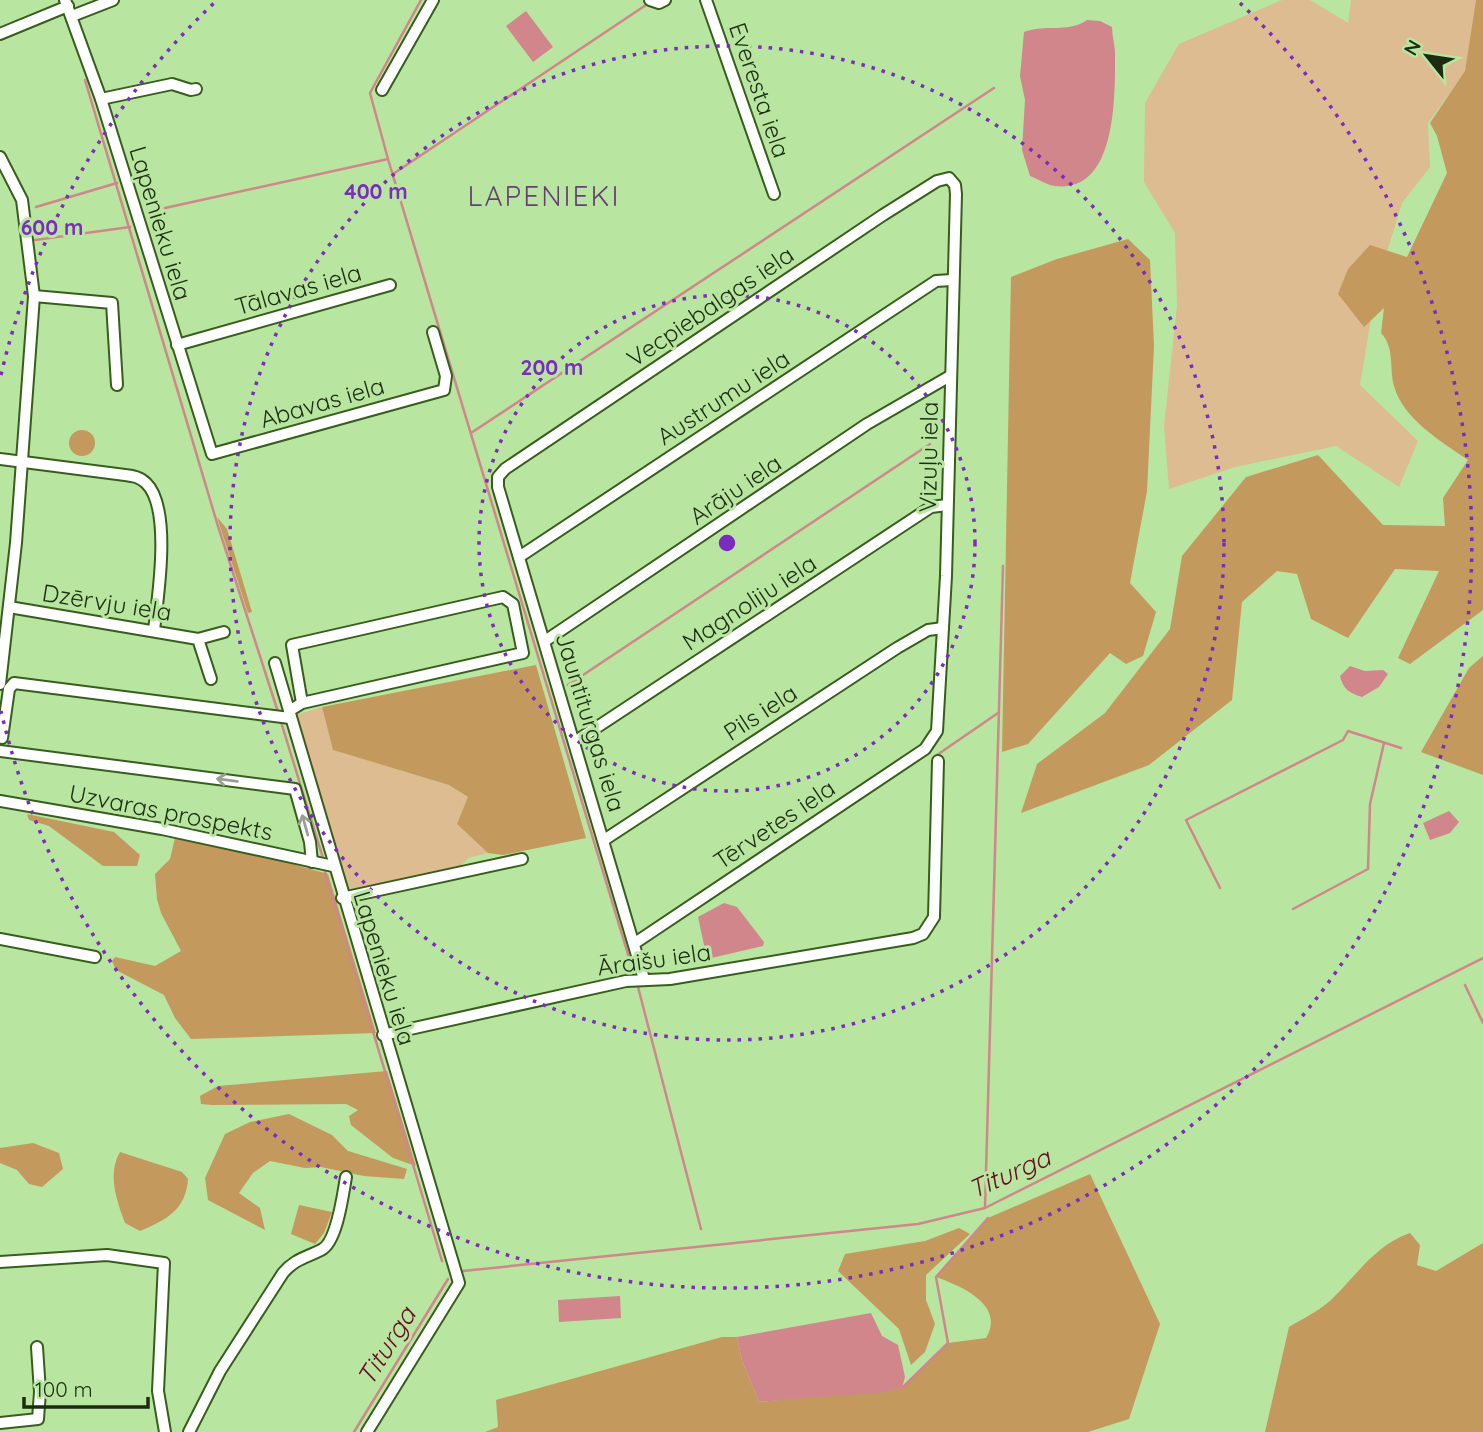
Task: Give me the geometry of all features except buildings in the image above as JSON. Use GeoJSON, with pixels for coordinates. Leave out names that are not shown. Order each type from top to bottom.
{"type":"FeatureCollection","features":[{"type":"Feature","properties":{"kind":"street"},"geometry":{"type":"LineString","coordinates":[[0,34],[68,7],[113,0]]}},
{"type":"Feature","properties":{"kind":"street"},"geometry":{"type":"LineString","coordinates":[[382,90],[433,0]]}},
{"type":"Feature","properties":{"kind":"street"},"geometry":{"type":"LineString","coordinates":[[650,0],[659,3],[665,0]]}},
{"type":"Feature","properties":{"kind":"street","name":"Everesta iela"},"geometry":{"type":"LineString","coordinates":[[706,0],[774,194]]}},
{"type":"Feature","properties":{"kind":"street","name":"Lapenieku iela"},"geometry":{"type":"LineString","coordinates":[[68,7],[101,99],[212,454]]}},
{"type":"Feature","properties":{"kind":"street"},"geometry":{"type":"LineString","coordinates":[[101,99],[172,84],[196,89]]}},
{"type":"Feature","properties":{"kind":"street"},"geometry":{"type":"LineString","coordinates":[[0,157],[22,200],[34,296],[22,461],[0,684]]}},
{"type":"Feature","properties":{"kind":"street","name":"Vizuļu iela"},"geometry":{"type":"LineString","coordinates":[[934,737],[939,724],[943,628],[956,185],[949,178]]}},
{"type":"Feature","properties":{"kind":"street","name":"Vecpiebalgas iela"},"geometry":{"type":"LineString","coordinates":[[498,477],[505,469],[883,215],[936,181],[949,178]]}},
{"type":"Feature","properties":{"kind":"street","name":"Austrumu iela"},"geometry":{"type":"LineString","coordinates":[[519,557],[936,281],[952,280]]}},
{"type":"Feature","properties":{"kind":"street","name":"Tālavas iela"},"geometry":{"type":"LineString","coordinates":[[177,345],[390,285]]}},
{"type":"Feature","properties":{"kind":"street"},"geometry":{"type":"LineString","coordinates":[[34,296],[112,303],[117,385]]}},
{"type":"Feature","properties":{"kind":"street","name":"Abavas iela"},"geometry":{"type":"LineString","coordinates":[[212,454],[444,390],[446,376],[433,332]]}},
{"type":"Feature","properties":{"kind":"street","name":"Arāju iela"},"geometry":{"type":"LineString","coordinates":[[545,640],[867,424],[950,376]]}},
{"type":"Feature","properties":{"kind":"street"},"geometry":{"type":"LineString","coordinates":[[0,459],[125,475],[144,481],[151,489],[162,534],[154,630]]}},
{"type":"Feature","properties":{"kind":"street","name":"Jauntiturgas iela"},"geometry":{"type":"LineString","coordinates":[[498,477],[519,557],[576,741],[644,979]]}},
{"type":"Feature","properties":{"kind":"street","name":"Magnoliju iela"},"geometry":{"type":"LineString","coordinates":[[576,741],[931,507],[947,505]]}},
{"type":"Feature","properties":{"kind":"street"},"geometry":{"type":"LineString","coordinates":[[2,738],[9,689],[14,683],[290,714],[302,703],[523,653],[513,604],[503,597],[292,645],[302,703]]}},
{"type":"Feature","properties":{"kind":"street","name":"Dzērvju iela"},"geometry":{"type":"LineString","coordinates":[[9,607],[198,639],[224,632]]}},
{"type":"Feature","properties":{"kind":"street","name":"Pils iela"},"geometry":{"type":"LineString","coordinates":[[604,840],[897,648],[928,630],[943,628]]}},
{"type":"Feature","properties":{"kind":"street","name":"Dzērvju iela"},"geometry":{"type":"LineString","coordinates":[[198,639],[211,679]]}},
{"type":"Feature","properties":{"kind":"street","name":"Lapenieku iela"},"geometry":{"type":"LineString","coordinates":[[275,663],[342,898],[458,1283],[367,1432]]}},
{"type":"Feature","properties":{"kind":"street","name":"Tērvetes iela"},"geometry":{"type":"LineString","coordinates":[[635,943],[925,749],[934,737]]}},
{"type":"Feature","properties":{"kind":"street"},"geometry":{"type":"LineString","coordinates":[[0,751],[295,789],[312,862]]}},
{"type":"Feature","properties":{"kind":"street","name":"Āraišu iela"},"geometry":{"type":"LineString","coordinates":[[383,1035],[626,981],[670,979],[913,938],[929,928],[934,917],[938,761]]}},
{"type":"Feature","properties":{"kind":"street","name":"Uzvaras prospekts"},"geometry":{"type":"LineString","coordinates":[[0,801],[200,837],[333,866]]}},
{"type":"Feature","properties":{"kind":"street"},"geometry":{"type":"LineString","coordinates":[[342,898],[522,859]]}},
{"type":"Feature","properties":{"kind":"street"},"geometry":{"type":"LineString","coordinates":[[0,939],[95,957]]}},
{"type":"Feature","properties":{"kind":"street"},"geometry":{"type":"LineString","coordinates":[[189,1432],[220,1371],[283,1273],[295,1260],[324,1250],[330,1240],[346,1177]]}},
{"type":"Feature","properties":{"kind":"street"},"geometry":{"type":"LineString","coordinates":[[0,1262],[107,1255],[164,1263],[158,1391],[165,1432]]}},
{"type":"Feature","properties":{"kind":"street"},"geometry":{"type":"LineString","coordinates":[[0,1423],[38,1419],[40,1392],[37,1347]]}},
{"type":"Feature","properties":{"kind":"shaded area"},"geometry":{"type":"Polygon","coordinates":[[[1282,0],[1310,0],[1348,23],[1351,0],[1476,0],[1465,72],[1428,123],[1430,167],[1402,203],[1376,288],[1360,385],[1418,441],[1399,487],[1336,446],[1235,467],[1169,489],[1164,426],[1177,306],[1175,233],[1144,182],[1145,103],[1179,44],[1282,0]]]}},
{"type":"Feature","properties":{"kind":"shaded area"},"geometry":{"type":"Polygon","coordinates":[[[1476,0],[1483,0],[1483,610],[1410,664],[1398,658],[1439,571],[1395,569],[1348,638],[1311,619],[1297,574],[1277,571],[1242,602],[1232,700],[1149,765],[1021,813],[1037,764],[1105,713],[1170,629],[1182,556],[1246,477],[1318,455],[1383,525],[1445,526],[1443,498],[1468,460],[1425,429],[1399,398],[1394,386],[1388,345],[1381,333],[1384,308],[1364,327],[1338,294],[1348,269],[1370,245],[1407,257],[1447,173],[1437,136],[1430,123],[1465,71],[1476,0]]]}},
{"type":"Feature","properties":{"kind":"shaded area"},"geometry":{"type":"Polygon","coordinates":[[[526,11],[553,47],[533,62],[506,26],[526,11]]]}},
{"type":"Feature","properties":{"kind":"shaded area"},"geometry":{"type":"Polygon","coordinates":[[[1087,20],[1100,21],[1112,27],[1115,53],[1114,91],[1109,137],[1102,158],[1091,174],[1076,184],[1055,186],[1030,176],[1022,150],[1025,100],[1020,76],[1024,32],[1073,26],[1087,20]]]}},
{"type":"Feature","properties":{"kind":"shaded area"},"geometry":{"type":"Polygon","coordinates":[[[1128,239],[1150,260],[1154,346],[1147,491],[1130,583],[1156,612],[1143,656],[1126,664],[1110,653],[1028,744],[1002,752],[1011,277],[1057,259],[1128,239]]]}},
{"type":"Feature","properties":{"kind":"shaded area"},"geometry":{"type":"Polygon","coordinates":[[[82,430],[91,434],[95,443],[91,452],[82,456],[73,452],[69,443],[73,434],[82,430]]]}},
{"type":"Feature","properties":{"kind":"shaded area"},"geometry":{"type":"Polygon","coordinates":[[[217,517],[227,529],[252,612],[248,613],[217,517]]]}},
{"type":"Feature","properties":{"kind":"shaded area"},"geometry":{"type":"Polygon","coordinates":[[[1483,656],[1483,775],[1421,752],[1469,668],[1483,656]]]}},
{"type":"Feature","properties":{"kind":"shaded area"},"geometry":{"type":"Polygon","coordinates":[[[536,665],[586,838],[503,855],[488,853],[457,824],[468,797],[449,785],[333,750],[322,707],[536,665]]]}},
{"type":"Feature","properties":{"kind":"shaded area"},"geometry":{"type":"Polygon","coordinates":[[[1350,666],[1365,671],[1383,670],[1388,674],[1379,687],[1362,697],[1347,690],[1341,680],[1340,676],[1350,666]]]}},
{"type":"Feature","properties":{"kind":"shaded area"},"geometry":{"type":"Polygon","coordinates":[[[322,707],[333,750],[449,785],[469,798],[457,824],[488,853],[468,858],[461,866],[395,884],[348,889],[296,715],[322,707]]]}},
{"type":"Feature","properties":{"kind":"shaded area"},"geometry":{"type":"Polygon","coordinates":[[[1449,811],[1459,822],[1450,833],[1430,840],[1423,823],[1449,811]]]}},
{"type":"Feature","properties":{"kind":"shaded area"},"geometry":{"type":"Polygon","coordinates":[[[27,814],[114,832],[140,855],[137,866],[103,866],[49,826],[29,820],[27,814]]]}},
{"type":"Feature","properties":{"kind":"shaded area"},"geometry":{"type":"Polygon","coordinates":[[[175,838],[250,852],[328,874],[376,1033],[191,1039],[175,1018],[164,995],[116,970],[112,961],[115,957],[155,966],[181,951],[161,913],[155,874],[170,859],[175,838]]]}},
{"type":"Feature","properties":{"kind":"shaded area"},"geometry":{"type":"Polygon","coordinates":[[[724,903],[737,907],[764,942],[763,946],[707,959],[698,917],[724,903]]]}},
{"type":"Feature","properties":{"kind":"shaded area"},"geometry":{"type":"Polygon","coordinates":[[[387,1071],[416,1166],[393,1158],[351,1125],[349,1116],[358,1110],[346,1104],[201,1104],[200,1096],[218,1086],[387,1071]]]}},
{"type":"Feature","properties":{"kind":"shaded area"},"geometry":{"type":"Polygon","coordinates":[[[289,1114],[332,1135],[348,1151],[407,1169],[404,1179],[364,1176],[321,1167],[305,1168],[270,1161],[253,1173],[239,1193],[260,1208],[265,1230],[208,1200],[205,1178],[225,1134],[250,1122],[289,1114]]]}},
{"type":"Feature","properties":{"kind":"shaded area"},"geometry":{"type":"Polygon","coordinates":[[[33,1143],[59,1153],[63,1169],[42,1187],[29,1184],[17,1170],[0,1163],[0,1148],[33,1143]]]}},
{"type":"Feature","properties":{"kind":"shaded area"},"geometry":{"type":"Polygon","coordinates":[[[120,1152],[182,1172],[188,1179],[179,1206],[166,1218],[140,1231],[125,1223],[116,1197],[114,1169],[120,1152]]]}},
{"type":"Feature","properties":{"kind":"shaded area"},"geometry":{"type":"Polygon","coordinates":[[[1090,1174],[1160,1324],[1129,1419],[1088,1432],[485,1432],[498,1427],[496,1400],[722,1337],[737,1337],[742,1361],[759,1402],[902,1388],[948,1343],[986,1338],[991,1326],[986,1307],[978,1298],[936,1277],[988,1218],[1090,1174]]]}},
{"type":"Feature","properties":{"kind":"shaded area"},"geometry":{"type":"Polygon","coordinates":[[[299,1205],[332,1212],[324,1233],[315,1244],[291,1234],[299,1205]]]}},
{"type":"Feature","properties":{"kind":"shaded area"},"geometry":{"type":"Polygon","coordinates":[[[959,1228],[970,1234],[926,1275],[926,1300],[935,1324],[925,1352],[911,1365],[899,1329],[838,1271],[845,1254],[925,1241],[959,1228]]]}},
{"type":"Feature","properties":{"kind":"shaded area"},"geometry":{"type":"Polygon","coordinates":[[[1410,1233],[1420,1245],[1417,1265],[1436,1271],[1483,1243],[1483,1432],[1265,1432],[1289,1327],[1330,1301],[1387,1244],[1410,1233]]]}},
{"type":"Feature","properties":{"kind":"shaded area"},"geometry":{"type":"Polygon","coordinates":[[[620,1296],[621,1318],[559,1322],[558,1300],[620,1296]]]}},
{"type":"Feature","properties":{"kind":"shaded area"},"geometry":{"type":"Polygon","coordinates":[[[871,1313],[882,1336],[898,1345],[905,1377],[902,1388],[886,1392],[759,1402],[742,1361],[737,1337],[871,1313]]]}},
{"type":"Feature","properties":{"kind":"waterway"},"geometry":{"type":"LineString","coordinates":[[388,159],[370,93],[421,0]]}},
{"type":"Feature","properties":{"kind":"waterway"},"geometry":{"type":"LineString","coordinates":[[393,174],[646,5]]}},
{"type":"Feature","properties":{"kind":"waterway"},"geometry":{"type":"LineString","coordinates":[[85,80],[217,523],[278,712]]}},
{"type":"Feature","properties":{"kind":"waterway"},"geometry":{"type":"LineString","coordinates":[[471,433],[994,88]]}},
{"type":"Feature","properties":{"kind":"waterway"},"geometry":{"type":"LineString","coordinates":[[165,208],[388,159],[633,971]]}},
{"type":"Feature","properties":{"kind":"waterway"},"geometry":{"type":"LineString","coordinates":[[36,207],[117,183]]}},
{"type":"Feature","properties":{"kind":"waterway"},"geometry":{"type":"LineString","coordinates":[[35,240],[130,227]]}},
{"type":"Feature","properties":{"kind":"waterway"},"geometry":{"type":"LineString","coordinates":[[568,685],[930,444]]}},
{"type":"Feature","properties":{"kind":"waterway"},"geometry":{"type":"LineString","coordinates":[[985,1208],[1003,566]]}},
{"type":"Feature","properties":{"kind":"waterway"},"geometry":{"type":"LineString","coordinates":[[937,755],[998,713]]}},
{"type":"Feature","properties":{"kind":"waterway"},"geometry":{"type":"LineString","coordinates":[[281,722],[323,858]]}},
{"type":"Feature","properties":{"kind":"waterway"},"geometry":{"type":"LineString","coordinates":[[1220,888],[1186,820],[1343,740],[1348,731],[1401,748]]}},
{"type":"Feature","properties":{"kind":"waterway"},"geometry":{"type":"LineString","coordinates":[[1293,909],[1368,869],[1370,804],[1384,743]]}},
{"type":"Feature","properties":{"kind":"waterway"},"geometry":{"type":"LineString","coordinates":[[325,872],[442,1261]]}},
{"type":"Feature","properties":{"kind":"waterway","name":"Titurga"},"geometry":{"type":"LineString","coordinates":[[463,1271],[918,1224],[985,1208],[1483,958]]}},
{"type":"Feature","properties":{"kind":"waterway"},"geometry":{"type":"LineString","coordinates":[[1465,985],[1483,1023]]}},
{"type":"Feature","properties":{"kind":"waterway"},"geometry":{"type":"LineString","coordinates":[[638,987],[701,1229]]}},
{"type":"Feature","properties":{"kind":"waterway"},"geometry":{"type":"LineString","coordinates":[[902,1388],[948,1343],[936,1277],[988,1218]]}},
{"type":"Feature","properties":{"kind":"waterway","name":"Titurga"},"geometry":{"type":"LineString","coordinates":[[354,1432],[448,1279]]}},
{"type":"Feature","properties":{"kind":"district","name":"LAPENIEKI"},"geometry":{"type":"Point","coordinates":[544,195]}}]}
